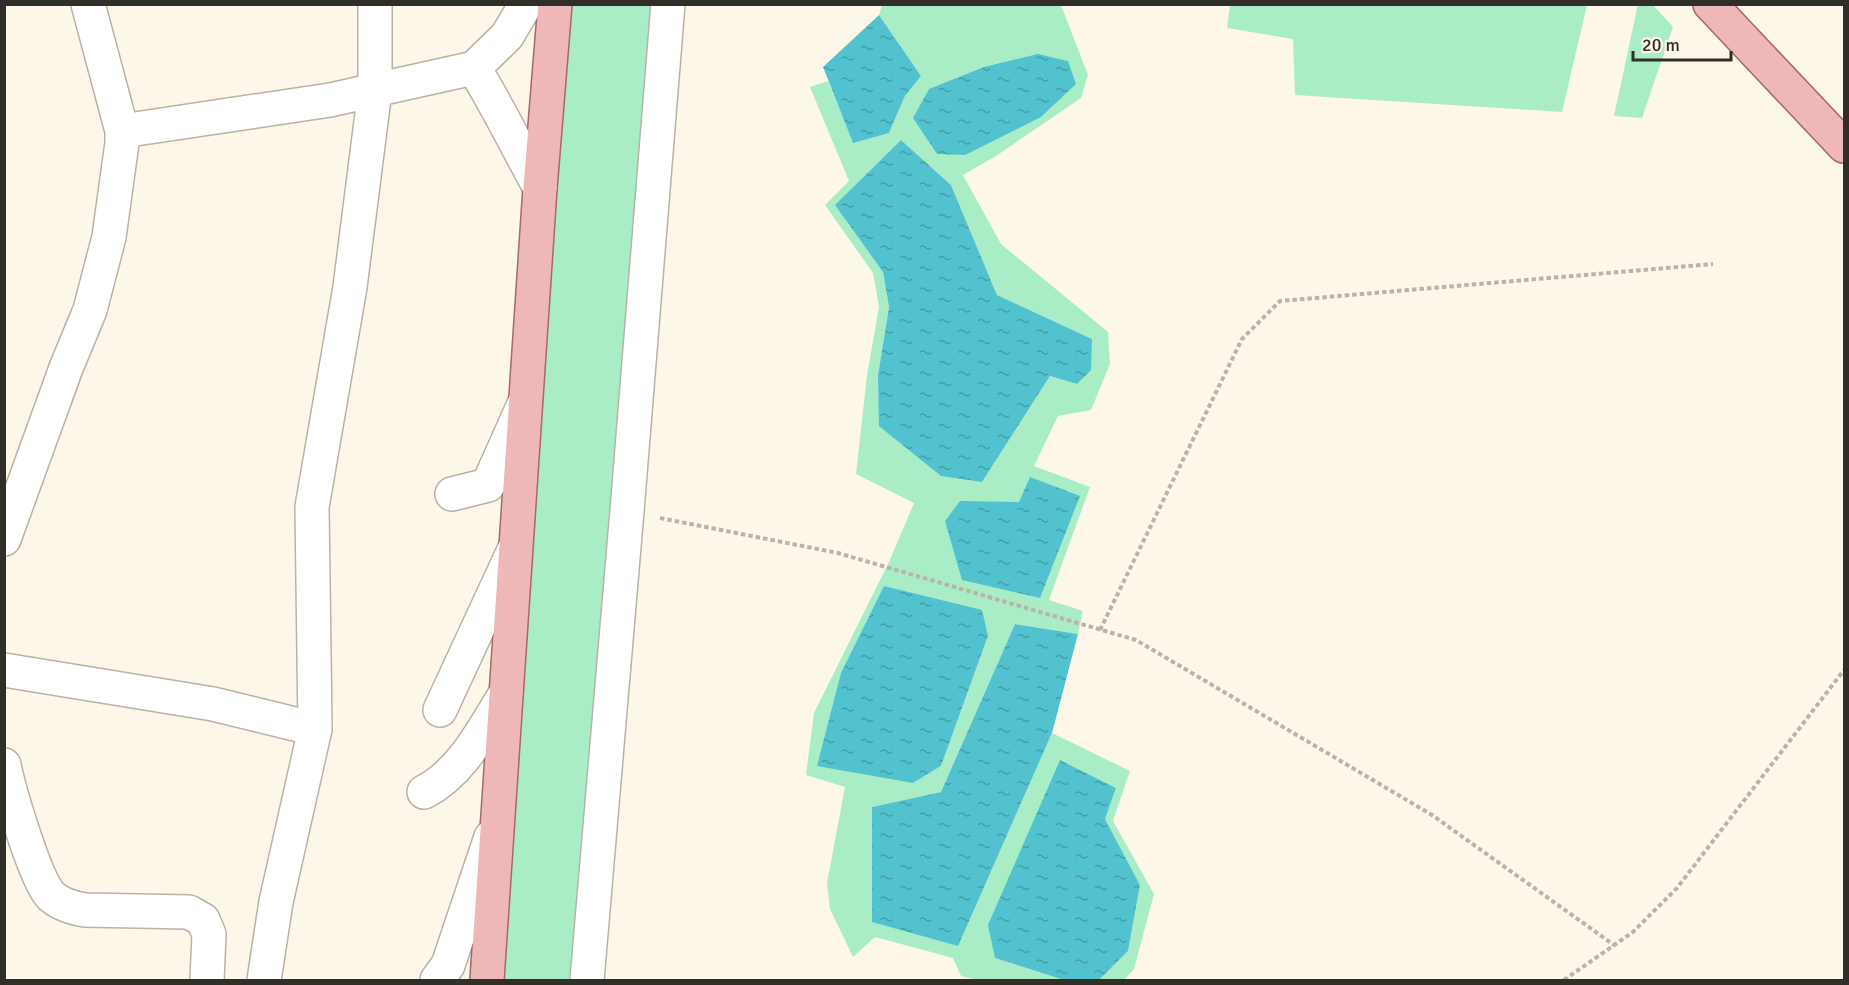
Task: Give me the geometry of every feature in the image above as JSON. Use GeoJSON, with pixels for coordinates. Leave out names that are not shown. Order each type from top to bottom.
{"type":"FeatureCollection","features":[{"type":"Feature","properties":{"kind":"main road"},"geometry":{"type":"LineString","coordinates":[[1710,4],[1845,146]]}},
{"type":"Feature","properties":{"kind":"main road"},"geometry":{"type":"LineString","coordinates":[[487,981],[540,188],[548,5]]}},
{"type":"Feature","properties":{"kind":"street"},"geometry":{"type":"LineString","coordinates":[[4,539],[66,368],[90,310],[109,237],[122,131],[88,4]]}},
{"type":"Feature","properties":{"kind":"street"},"geometry":{"type":"LineString","coordinates":[[264,981],[276,902],[315,729],[312,507],[350,287],[375,90],[375,4]]}},
{"type":"Feature","properties":{"kind":"street"},"geometry":{"type":"LineString","coordinates":[[587,981],[668,4]]}},
{"type":"Feature","properties":{"kind":"street"},"geometry":{"type":"LineString","coordinates":[[122,131],[330,100],[474,68],[507,36],[548,5]]}},
{"type":"Feature","properties":{"kind":"street"},"geometry":{"type":"LineString","coordinates":[[474,68],[494,100],[540,188]]}},
{"type":"Feature","properties":{"kind":"street"},"geometry":{"type":"LineString","coordinates":[[452,494],[488,485],[526,401]]}},
{"type":"Feature","properties":{"kind":"street"},"geometry":{"type":"LineString","coordinates":[[441,710],[516,546]]}},
{"type":"Feature","properties":{"kind":"street"},"geometry":{"type":"LineString","coordinates":[[4,670],[213,704],[315,729]]}},
{"type":"Feature","properties":{"kind":"street"},"geometry":{"type":"LineString","coordinates":[[424,792],[436,785],[468,754],[506,693]]}},
{"type":"Feature","properties":{"kind":"street"},"geometry":{"type":"LineString","coordinates":[[4,765],[8,785],[40,879],[51,895],[72,908],[85,910],[189,912],[203,920],[209,934],[207,981]]}},
{"type":"Feature","properties":{"kind":"street"},"geometry":{"type":"LineString","coordinates":[[437,981],[448,965],[498,818]]}},
{"type":"Feature","properties":{"kind":"path"},"geometry":{"type":"LineString","coordinates":[[1100,630],[1242,339],[1280,301],[1713,264]]}},
{"type":"Feature","properties":{"kind":"path"},"geometry":{"type":"LineString","coordinates":[[627,511],[838,553],[1136,640],[1432,814],[1614,945]]}},
{"type":"Feature","properties":{"kind":"path"},"geometry":{"type":"LineString","coordinates":[[1564,981],[1633,932],[1677,888],[1845,670]]}},
{"type":"Feature","properties":{"kind":"green space"},"geometry":{"type":"Polygon","coordinates":[[[1230,4],[1587,5],[1562,112],[1295,95],[1293,39],[1227,28],[1230,4]]]}},
{"type":"Feature","properties":{"kind":"green space"},"geometry":{"type":"Polygon","coordinates":[[[1638,4],[1653,5],[1673,27],[1642,118],[1614,116],[1638,4]]]}},
{"type":"Feature","properties":{"kind":"green space"},"geometry":{"type":"Polygon","coordinates":[[[571,5],[651,5],[642,208],[582,980],[504,980],[534,492],[568,11],[571,5]]]}},
{"type":"Feature","properties":{"kind":"green space"},"geometry":{"type":"Polygon","coordinates":[[[882,5],[1061,5],[1088,75],[1081,98],[996,156],[963,175],[1001,244],[1108,332],[1110,364],[1091,410],[1058,416],[1034,466],[1090,487],[1049,600],[1083,611],[1078,634],[1015,624],[941,792],[872,807],[958,945],[1052,733],[1130,771],[1113,821],[1154,894],[1134,969],[1124,980],[1099,980],[1128,951],[1140,885],[1105,819],[1116,788],[1060,760],[995,958],[1064,980],[977,980],[961,976],[953,958],[875,937],[853,957],[830,909],[827,883],[845,787],[806,775],[814,713],[889,562],[914,503],[856,474],[867,375],[879,307],[873,273],[825,205],[849,181],[810,87],[828,81],[853,142],[889,133],[905,96],[921,76],[879,15],[882,5]],[[901,140],[836,205],[883,272],[889,307],[878,375],[982,482],[1050,376],[1077,384],[1092,339],[997,295],[951,185],[901,140]],[[993,502],[962,580],[1019,502],[993,502]],[[988,636],[913,783],[941,766],[988,636]]]}},
{"type":"Feature","properties":{"kind":"water"},"geometry":{"type":"Polygon","coordinates":[[[879,15],[921,76],[905,96],[889,133],[853,143],[823,67],[879,15]]]}},
{"type":"Feature","properties":{"kind":"water"},"geometry":{"type":"Polygon","coordinates":[[[1038,54],[1068,61],[1076,84],[1041,117],[965,155],[937,154],[913,118],[929,89],[984,67],[1038,54]]]}},
{"type":"Feature","properties":{"kind":"water"},"geometry":{"type":"Polygon","coordinates":[[[901,140],[951,185],[997,295],[1092,339],[1091,370],[1077,384],[1050,376],[982,482],[941,476],[879,426],[878,375],[889,307],[883,272],[835,205],[901,140]]]}},
{"type":"Feature","properties":{"kind":"water"},"geometry":{"type":"Polygon","coordinates":[[[1030,477],[1080,496],[1040,598],[962,580],[945,521],[960,501],[1019,502],[1030,477]]]}},
{"type":"Feature","properties":{"kind":"water"},"geometry":{"type":"Polygon","coordinates":[[[884,586],[982,610],[988,636],[941,766],[913,783],[817,766],[841,673],[884,586]]]}},
{"type":"Feature","properties":{"kind":"water"},"geometry":{"type":"Polygon","coordinates":[[[1015,624],[1078,634],[1052,733],[958,946],[872,922],[872,807],[941,792],[1015,624]]]}},
{"type":"Feature","properties":{"kind":"water"},"geometry":{"type":"Polygon","coordinates":[[[1060,760],[1116,788],[1105,819],[1140,885],[1128,951],[1099,980],[1064,980],[995,958],[988,925],[1060,760]]]}}]}
